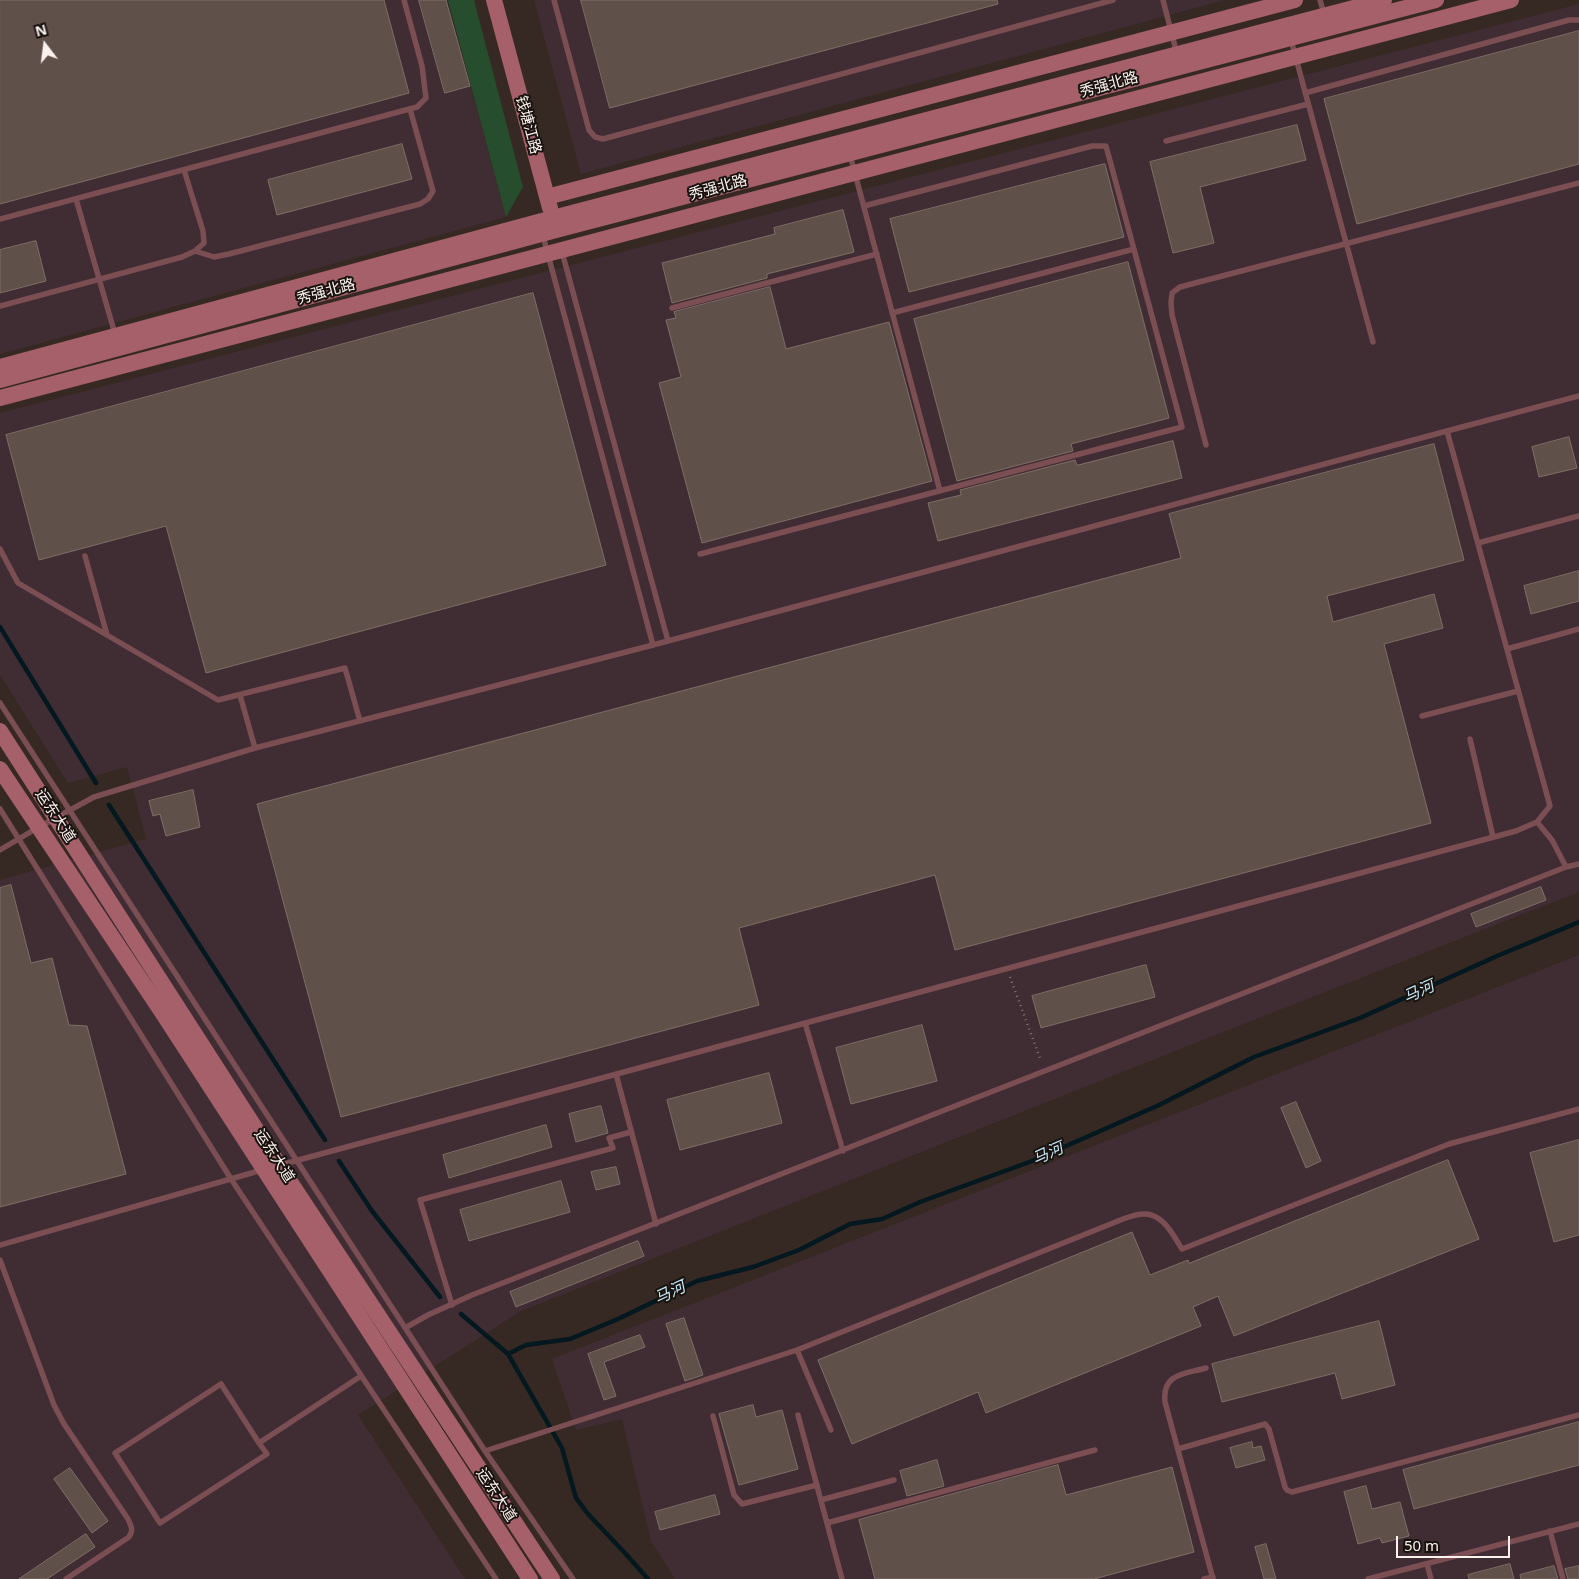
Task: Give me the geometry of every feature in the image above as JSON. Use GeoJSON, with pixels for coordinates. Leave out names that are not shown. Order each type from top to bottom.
{"type":"FeatureCollection","features":[{"type":"Feature","properties":{"kind":"street","name":"钱塘江路"},"geometry":{"type":"LineString","coordinates":[[494,0],[547,197],[548,226],[554,252]]}},
{"type":"Feature","properties":{"kind":"street"},"geometry":{"type":"LineString","coordinates":[[547,197],[1295,0]]}},
{"type":"Feature","properties":{"kind":"street","name":"秀强北路"},"geometry":{"type":"LineString","coordinates":[[0,380],[117,342],[548,226],[1289,32],[1324,15],[1384,0]]}},
{"type":"Feature","properties":{"kind":"street","name":"秀强北路"},"geometry":{"type":"LineString","coordinates":[[1324,15],[1436,0]]}},
{"type":"Feature","properties":{"kind":"street"},"geometry":{"type":"LineString","coordinates":[[0,398],[1511,0]]}},
{"type":"Feature","properties":{"kind":"street","name":"秀强北路"},"geometry":{"type":"LineString","coordinates":[[848,147],[1178,54],[1289,32]]}},
{"type":"Feature","properties":{"kind":"street","name":"秀强北路"},"geometry":{"type":"LineString","coordinates":[[0,367],[117,342]]}},
{"type":"Feature","properties":{"kind":"street","name":"运东大道"},"geometry":{"type":"LineString","coordinates":[[0,731],[62,814],[272,1167],[530,1579]]}},
{"type":"Feature","properties":{"kind":"street","name":"运东大道"},"geometry":{"type":"LineString","coordinates":[[0,769],[552,1579]]}},
{"type":"Feature","properties":{"kind":"lane"},"geometry":{"type":"LineString","coordinates":[[0,219],[417,107],[426,98],[426,82],[404,0]]}},
{"type":"Feature","properties":{"kind":"lane"},"geometry":{"type":"LineString","coordinates":[[554,0],[589,130],[594,137],[603,139],[1114,0]]}},
{"type":"Feature","properties":{"kind":"lane"},"geometry":{"type":"LineString","coordinates":[[1163,0],[1178,54]]}},
{"type":"Feature","properties":{"kind":"lane"},"geometry":{"type":"LineString","coordinates":[[1305,92],[1569,20],[1579,20]]}},
{"type":"Feature","properties":{"kind":"lane"},"geometry":{"type":"LineString","coordinates":[[1289,32],[1372,342]]}},
{"type":"Feature","properties":{"kind":"lane"},"geometry":{"type":"LineString","coordinates":[[1166,141],[1308,104]]}},
{"type":"Feature","properties":{"kind":"lane"},"geometry":{"type":"LineString","coordinates":[[195,251],[214,257],[229,254],[420,204],[428,199],[433,191],[410,109]]}},
{"type":"Feature","properties":{"kind":"lane"},"geometry":{"type":"LineString","coordinates":[[700,554],[1182,427],[1106,146],[1092,146],[864,206]]}},
{"type":"Feature","properties":{"kind":"lane"},"geometry":{"type":"LineString","coordinates":[[848,147],[940,491]]}},
{"type":"Feature","properties":{"kind":"lane"},"geometry":{"type":"LineString","coordinates":[[0,306],[182,257],[195,251],[204,243],[204,232],[184,170]]}},
{"type":"Feature","properties":{"kind":"lane"},"geometry":{"type":"LineString","coordinates":[[1206,446],[1170,303],[1172,293],[1180,287],[1579,183]]}},
{"type":"Feature","properties":{"kind":"lane"},"geometry":{"type":"LineString","coordinates":[[76,199],[117,342]]}},
{"type":"Feature","properties":{"kind":"lane"},"geometry":{"type":"LineString","coordinates":[[892,313],[1134,249]]}},
{"type":"Feature","properties":{"kind":"lane"},"geometry":{"type":"LineString","coordinates":[[554,252],[668,640]]}},
{"type":"Feature","properties":{"kind":"lane"},"geometry":{"type":"LineString","coordinates":[[554,252],[653,644]]}},
{"type":"Feature","properties":{"kind":"lane"},"geometry":{"type":"LineString","coordinates":[[672,308],[877,254]]}},
{"type":"Feature","properties":{"kind":"lane"},"geometry":{"type":"LineString","coordinates":[[0,850],[94,797],[255,748],[653,644],[1579,396]]}},
{"type":"Feature","properties":{"kind":"lane"},"geometry":{"type":"LineString","coordinates":[[0,1245],[231,1178],[1516,831],[1538,822],[1550,806],[1447,431]]}},
{"type":"Feature","properties":{"kind":"lane"},"geometry":{"type":"LineString","coordinates":[[1478,543],[1579,516]]}},
{"type":"Feature","properties":{"kind":"lane"},"geometry":{"type":"LineString","coordinates":[[0,549],[18,583],[218,700],[345,668],[360,721]]}},
{"type":"Feature","properties":{"kind":"lane"},"geometry":{"type":"LineString","coordinates":[[85,556],[107,635]]}},
{"type":"Feature","properties":{"kind":"lane"},"geometry":{"type":"LineString","coordinates":[[1507,649],[1579,629]]}},
{"type":"Feature","properties":{"kind":"lane"},"geometry":{"type":"LineString","coordinates":[[1422,716],[1518,691]]}},
{"type":"Feature","properties":{"kind":"lane"},"geometry":{"type":"LineString","coordinates":[[240,695],[255,748]]}},
{"type":"Feature","properties":{"kind":"lane"},"geometry":{"type":"LineString","coordinates":[[0,703],[62,814],[297,1160],[485,1451],[573,1579]]}},
{"type":"Feature","properties":{"kind":"lane"},"geometry":{"type":"LineString","coordinates":[[1470,739],[1493,837]]}},
{"type":"Feature","properties":{"kind":"lane"},"geometry":{"type":"LineString","coordinates":[[0,809],[231,1178],[496,1579]]}},
{"type":"Feature","properties":{"kind":"lane"},"geometry":{"type":"LineString","coordinates":[[1538,822],[1552,840],[1566,867]]}},
{"type":"Feature","properties":{"kind":"lane"},"geometry":{"type":"LineString","coordinates":[[405,1328],[428,1315],[452,1305],[656,1224],[1566,867],[1579,864]]}},
{"type":"Feature","properties":{"kind":"lane"},"geometry":{"type":"LineString","coordinates":[[805,1023],[843,1151]]}},
{"type":"Feature","properties":{"kind":"lane"},"geometry":{"type":"LineString","coordinates":[[616,1074],[656,1224]]}},
{"type":"Feature","properties":{"kind":"lane"},"geometry":{"type":"LineString","coordinates":[[485,1451],[797,1350],[1124,1219],[1144,1214],[1157,1218],[1168,1227],[1182,1249],[1449,1144],[1579,1109]]}},
{"type":"Feature","properties":{"kind":"lane"},"geometry":{"type":"LineString","coordinates":[[452,1305],[420,1200],[613,1148],[610,1138],[631,1132]]}},
{"type":"Feature","properties":{"kind":"lane"},"geometry":{"type":"LineString","coordinates":[[0,1260],[54,1405],[64,1424],[132,1527],[129,1537],[66,1579]]}},
{"type":"Feature","properties":{"kind":"lane"},"geometry":{"type":"LineString","coordinates":[[797,1350],[831,1430]]}},
{"type":"Feature","properties":{"kind":"lane"},"geometry":{"type":"LineString","coordinates":[[1204,1579],[1213,1578],[1164,1391],[1167,1383],[1173,1377],[1206,1368]]}},
{"type":"Feature","properties":{"kind":"lane"},"geometry":{"type":"LineString","coordinates":[[259,1443],[361,1376]]}},
{"type":"Feature","properties":{"kind":"lane"},"geometry":{"type":"LineString","coordinates":[[221,1384],[259,1443],[267,1454],[160,1523],[115,1453],[221,1384]]}},
{"type":"Feature","properties":{"kind":"lane"},"geometry":{"type":"LineString","coordinates":[[798,1415],[842,1579]]}},
{"type":"Feature","properties":{"kind":"lane"},"geometry":{"type":"LineString","coordinates":[[1178,1449],[1265,1424],[1269,1428],[1285,1487],[1292,1492],[1579,1415]]}},
{"type":"Feature","properties":{"kind":"lane"},"geometry":{"type":"LineString","coordinates":[[713,1416],[734,1495],[742,1504],[817,1485]]}},
{"type":"Feature","properties":{"kind":"lane"},"geometry":{"type":"LineString","coordinates":[[827,1523],[1095,1450]]}},
{"type":"Feature","properties":{"kind":"lane"},"geometry":{"type":"LineString","coordinates":[[821,1500],[894,1480]]}},
{"type":"Feature","properties":{"kind":"lane"},"geometry":{"type":"LineString","coordinates":[[1368,1579],[1579,1524]]}},
{"type":"Feature","properties":{"kind":"lane"},"geometry":{"type":"LineString","coordinates":[[1550,1532],[1563,1579]]}},
{"type":"Feature","properties":{"kind":"lane"},"geometry":{"type":"LineString","coordinates":[[1427,1564],[1431,1579]]}},
{"type":"Feature","properties":{"kind":"path"},"geometry":{"type":"LineString","coordinates":[[1007,968],[1045,1072]]}},
{"type":"Feature","properties":{"kind":"shaded area"},"geometry":{"type":"Polygon","coordinates":[[[0,0],[447,0],[506,217],[0,354],[0,0]]]}},
{"type":"Feature","properties":{"kind":"shaded area"},"geometry":{"type":"Polygon","coordinates":[[[534,0],[1225,0],[581,174],[534,0]]]}},
{"type":"Feature","properties":{"kind":"shaded area"},"geometry":{"type":"Polygon","coordinates":[[[1579,4],[1579,892],[521,1311],[358,1415],[465,1579],[0,1579],[0,880],[146,839],[127,767],[68,783],[0,675],[0,413],[1579,4]]]}},
{"type":"Feature","properties":{"kind":"shaded area"},"geometry":{"type":"Polygon","coordinates":[[[1579,955],[1579,1579],[675,1579],[651,1541],[622,1419],[576,1430],[552,1359],[1579,955]]]}},
{"type":"Feature","properties":{"kind":"green space"},"geometry":{"type":"Polygon","coordinates":[[[448,0],[474,0],[523,187],[506,217],[448,0]]]}},
{"type":"Feature","properties":{"kind":"building"},"geometry":{"type":"Polygon","coordinates":[[[0,0],[384,0],[409,93],[0,204],[0,0]]]}},
{"type":"Feature","properties":{"kind":"building"},"geometry":{"type":"Polygon","coordinates":[[[419,0],[446,0],[470,86],[445,93],[419,0]]]}},
{"type":"Feature","properties":{"kind":"building"},"geometry":{"type":"Polygon","coordinates":[[[581,0],[997,0],[998,4],[610,108],[581,0]]]}},
{"type":"Feature","properties":{"kind":"building"},"geometry":{"type":"Polygon","coordinates":[[[1579,31],[1579,164],[1357,224],[1324,99],[1579,31]]]}},
{"type":"Feature","properties":{"kind":"building"},"geometry":{"type":"Polygon","coordinates":[[[1297,125],[1306,160],[1200,187],[1214,243],[1173,253],[1150,162],[1297,125]]]}},
{"type":"Feature","properties":{"kind":"building"},"geometry":{"type":"Polygon","coordinates":[[[402,144],[412,179],[277,215],[268,180],[402,144]]]}},
{"type":"Feature","properties":{"kind":"building"},"geometry":{"type":"Polygon","coordinates":[[[1105,164],[1124,237],[909,292],[890,219],[1105,164]]]}},
{"type":"Feature","properties":{"kind":"building"},"geometry":{"type":"Polygon","coordinates":[[[843,210],[854,252],[767,274],[767,278],[672,303],[662,263],[775,234],[774,228],[843,210]]]}},
{"type":"Feature","properties":{"kind":"building"},"geometry":{"type":"Polygon","coordinates":[[[36,241],[46,281],[0,293],[0,250],[36,241]]]}},
{"type":"Feature","properties":{"kind":"building"},"geometry":{"type":"Polygon","coordinates":[[[1128,262],[1169,418],[1071,444],[1073,451],[957,481],[914,319],[1128,262]]]}},
{"type":"Feature","properties":{"kind":"building"},"geometry":{"type":"Polygon","coordinates":[[[770,287],[786,349],[889,322],[932,481],[702,543],[659,383],[681,377],[666,320],[676,318],[674,312],[770,287]]]}},
{"type":"Feature","properties":{"kind":"building"},"geometry":{"type":"Polygon","coordinates":[[[533,293],[606,565],[206,673],[166,526],[39,560],[6,435],[533,293]]]}},
{"type":"Feature","properties":{"kind":"building"},"geometry":{"type":"Polygon","coordinates":[[[1569,437],[1577,468],[1539,477],[1532,447],[1569,437]]]}},
{"type":"Feature","properties":{"kind":"building"},"geometry":{"type":"Polygon","coordinates":[[[1173,441],[1182,478],[938,541],[928,503],[961,495],[960,490],[1075,460],[1077,465],[1173,441]]]}},
{"type":"Feature","properties":{"kind":"building"},"geometry":{"type":"Polygon","coordinates":[[[1434,444],[1464,560],[1327,596],[1333,622],[1434,594],[1443,628],[1384,644],[1431,823],[955,950],[935,875],[739,928],[759,1005],[341,1117],[257,804],[1181,558],[1169,514],[1434,444]]]}},
{"type":"Feature","properties":{"kind":"building"},"geometry":{"type":"Polygon","coordinates":[[[1579,571],[1579,601],[1531,614],[1524,586],[1579,571]]]}},
{"type":"Feature","properties":{"kind":"building"},"geometry":{"type":"Polygon","coordinates":[[[193,790],[200,827],[166,836],[160,814],[153,816],[149,801],[193,790]]]}},
{"type":"Feature","properties":{"kind":"building"},"geometry":{"type":"Polygon","coordinates":[[[11,885],[31,963],[52,958],[69,1025],[87,1026],[126,1174],[0,1207],[0,888],[11,885]]]}},
{"type":"Feature","properties":{"kind":"building"},"geometry":{"type":"Polygon","coordinates":[[[1541,887],[1546,900],[1476,927],[1471,914],[1541,887]]]}},
{"type":"Feature","properties":{"kind":"building"},"geometry":{"type":"Polygon","coordinates":[[[1146,965],[1155,997],[1041,1028],[1032,996],[1146,965]]]}},
{"type":"Feature","properties":{"kind":"building"},"geometry":{"type":"Polygon","coordinates":[[[922,1025],[937,1081],[851,1104],[836,1048],[922,1025]]]}},
{"type":"Feature","properties":{"kind":"building"},"geometry":{"type":"Polygon","coordinates":[[[769,1073],[782,1123],[680,1150],[667,1100],[769,1073]]]}},
{"type":"Feature","properties":{"kind":"building"},"geometry":{"type":"Polygon","coordinates":[[[1296,1102],[1321,1161],[1306,1168],[1281,1108],[1296,1102]]]}},
{"type":"Feature","properties":{"kind":"building"},"geometry":{"type":"Polygon","coordinates":[[[601,1106],[608,1133],[576,1142],[569,1114],[601,1106]]]}},
{"type":"Feature","properties":{"kind":"building"},"geometry":{"type":"Polygon","coordinates":[[[546,1125],[552,1147],[449,1178],[443,1155],[546,1125]]]}},
{"type":"Feature","properties":{"kind":"building"},"geometry":{"type":"Polygon","coordinates":[[[1579,1140],[1579,1235],[1554,1242],[1530,1153],[1579,1140]]]}},
{"type":"Feature","properties":{"kind":"building"},"geometry":{"type":"Polygon","coordinates":[[[1448,1160],[1479,1239],[1234,1336],[1218,1296],[1193,1307],[1201,1326],[986,1413],[978,1392],[852,1444],[818,1360],[1132,1232],[1150,1275],[1188,1260],[1189,1263],[1448,1160]]]}},
{"type":"Feature","properties":{"kind":"building"},"geometry":{"type":"Polygon","coordinates":[[[616,1167],[620,1184],[596,1190],[591,1172],[616,1167]]]}},
{"type":"Feature","properties":{"kind":"building"},"geometry":{"type":"Polygon","coordinates":[[[561,1181],[570,1212],[469,1241],[460,1210],[561,1181]]]}},
{"type":"Feature","properties":{"kind":"building"},"geometry":{"type":"Polygon","coordinates":[[[638,1241],[644,1256],[516,1307],[510,1292],[638,1241]]]}},
{"type":"Feature","properties":{"kind":"building"},"geometry":{"type":"Polygon","coordinates":[[[684,1318],[703,1375],[685,1381],[666,1324],[684,1318]]]}},
{"type":"Feature","properties":{"kind":"building"},"geometry":{"type":"Polygon","coordinates":[[[1379,1321],[1395,1385],[1342,1399],[1335,1373],[1222,1402],[1212,1364],[1379,1321]]]}},
{"type":"Feature","properties":{"kind":"building"},"geometry":{"type":"Polygon","coordinates":[[[640,1335],[645,1347],[604,1362],[616,1396],[604,1400],[588,1354],[640,1335]]]}},
{"type":"Feature","properties":{"kind":"building"},"geometry":{"type":"Polygon","coordinates":[[[753,1405],[756,1417],[782,1410],[798,1469],[739,1485],[719,1414],[753,1405]]]}},
{"type":"Feature","properties":{"kind":"building"},"geometry":{"type":"Polygon","coordinates":[[[1579,1422],[1579,1465],[1414,1509],[1403,1470],[1579,1422]]]}},
{"type":"Feature","properties":{"kind":"building"},"geometry":{"type":"Polygon","coordinates":[[[1252,1442],[1253,1448],[1261,1446],[1265,1460],[1236,1468],[1230,1448],[1252,1442]]]}},
{"type":"Feature","properties":{"kind":"building"},"geometry":{"type":"Polygon","coordinates":[[[937,1460],[944,1486],[907,1496],[900,1471],[937,1460]]]}},
{"type":"Feature","properties":{"kind":"building"},"geometry":{"type":"Polygon","coordinates":[[[1058,1465],[1066,1495],[1172,1467],[1194,1552],[1094,1579],[875,1579],[859,1520],[1058,1465]]]}},
{"type":"Feature","properties":{"kind":"building"},"geometry":{"type":"Polygon","coordinates":[[[70,1468],[108,1521],[92,1533],[54,1479],[70,1468]]]}},
{"type":"Feature","properties":{"kind":"building"},"geometry":{"type":"Polygon","coordinates":[[[1366,1486],[1372,1509],[1400,1502],[1409,1536],[1382,1543],[1380,1538],[1358,1544],[1344,1492],[1366,1486]]]}},
{"type":"Feature","properties":{"kind":"building"},"geometry":{"type":"Polygon","coordinates":[[[715,1495],[720,1514],[660,1530],[655,1512],[715,1495]]]}},
{"type":"Feature","properties":{"kind":"building"},"geometry":{"type":"Polygon","coordinates":[[[86,1534],[95,1547],[47,1579],[19,1579],[86,1534]]]}},
{"type":"Feature","properties":{"kind":"building"},"geometry":{"type":"Polygon","coordinates":[[[1266,1544],[1276,1579],[1264,1579],[1255,1547],[1266,1544]]]}},
{"type":"Feature","properties":{"kind":"building"},"geometry":{"type":"Polygon","coordinates":[[[1510,1564],[1514,1579],[1469,1579],[1468,1575],[1510,1564]]]}},
{"type":"Feature","properties":{"kind":"building"},"geometry":{"type":"Polygon","coordinates":[[[1554,1566],[1558,1579],[1521,1579],[1520,1575],[1554,1566]]]}},
{"type":"Feature","properties":{"kind":"building"},"geometry":{"type":"Polygon","coordinates":[[[1579,1566],[1579,1579],[1568,1579],[1565,1569],[1579,1566]]]}},
{"type":"Feature","properties":{"kind":"waterway"},"geometry":{"type":"LineString","coordinates":[[0,627],[96,783]]}},
{"type":"Feature","properties":{"kind":"waterway"},"geometry":{"type":"LineString","coordinates":[[109,805],[325,1140]]}},
{"type":"Feature","properties":{"kind":"waterway","name":"马河"},"geometry":{"type":"LineString","coordinates":[[508,1354],[526,1345],[570,1339],[618,1319],[697,1281],[753,1267],[799,1250],[850,1224],[882,1219],[920,1202],[1032,1161],[1157,1106],[1254,1057],[1360,1018],[1497,956],[1579,922]]}},
{"type":"Feature","properties":{"kind":"waterway"},"geometry":{"type":"LineString","coordinates":[[339,1161],[372,1211],[440,1297]]}},
{"type":"Feature","properties":{"kind":"waterway"},"geometry":{"type":"LineString","coordinates":[[461,1314],[508,1354],[562,1448],[576,1498],[588,1514],[648,1579]]}}]}
